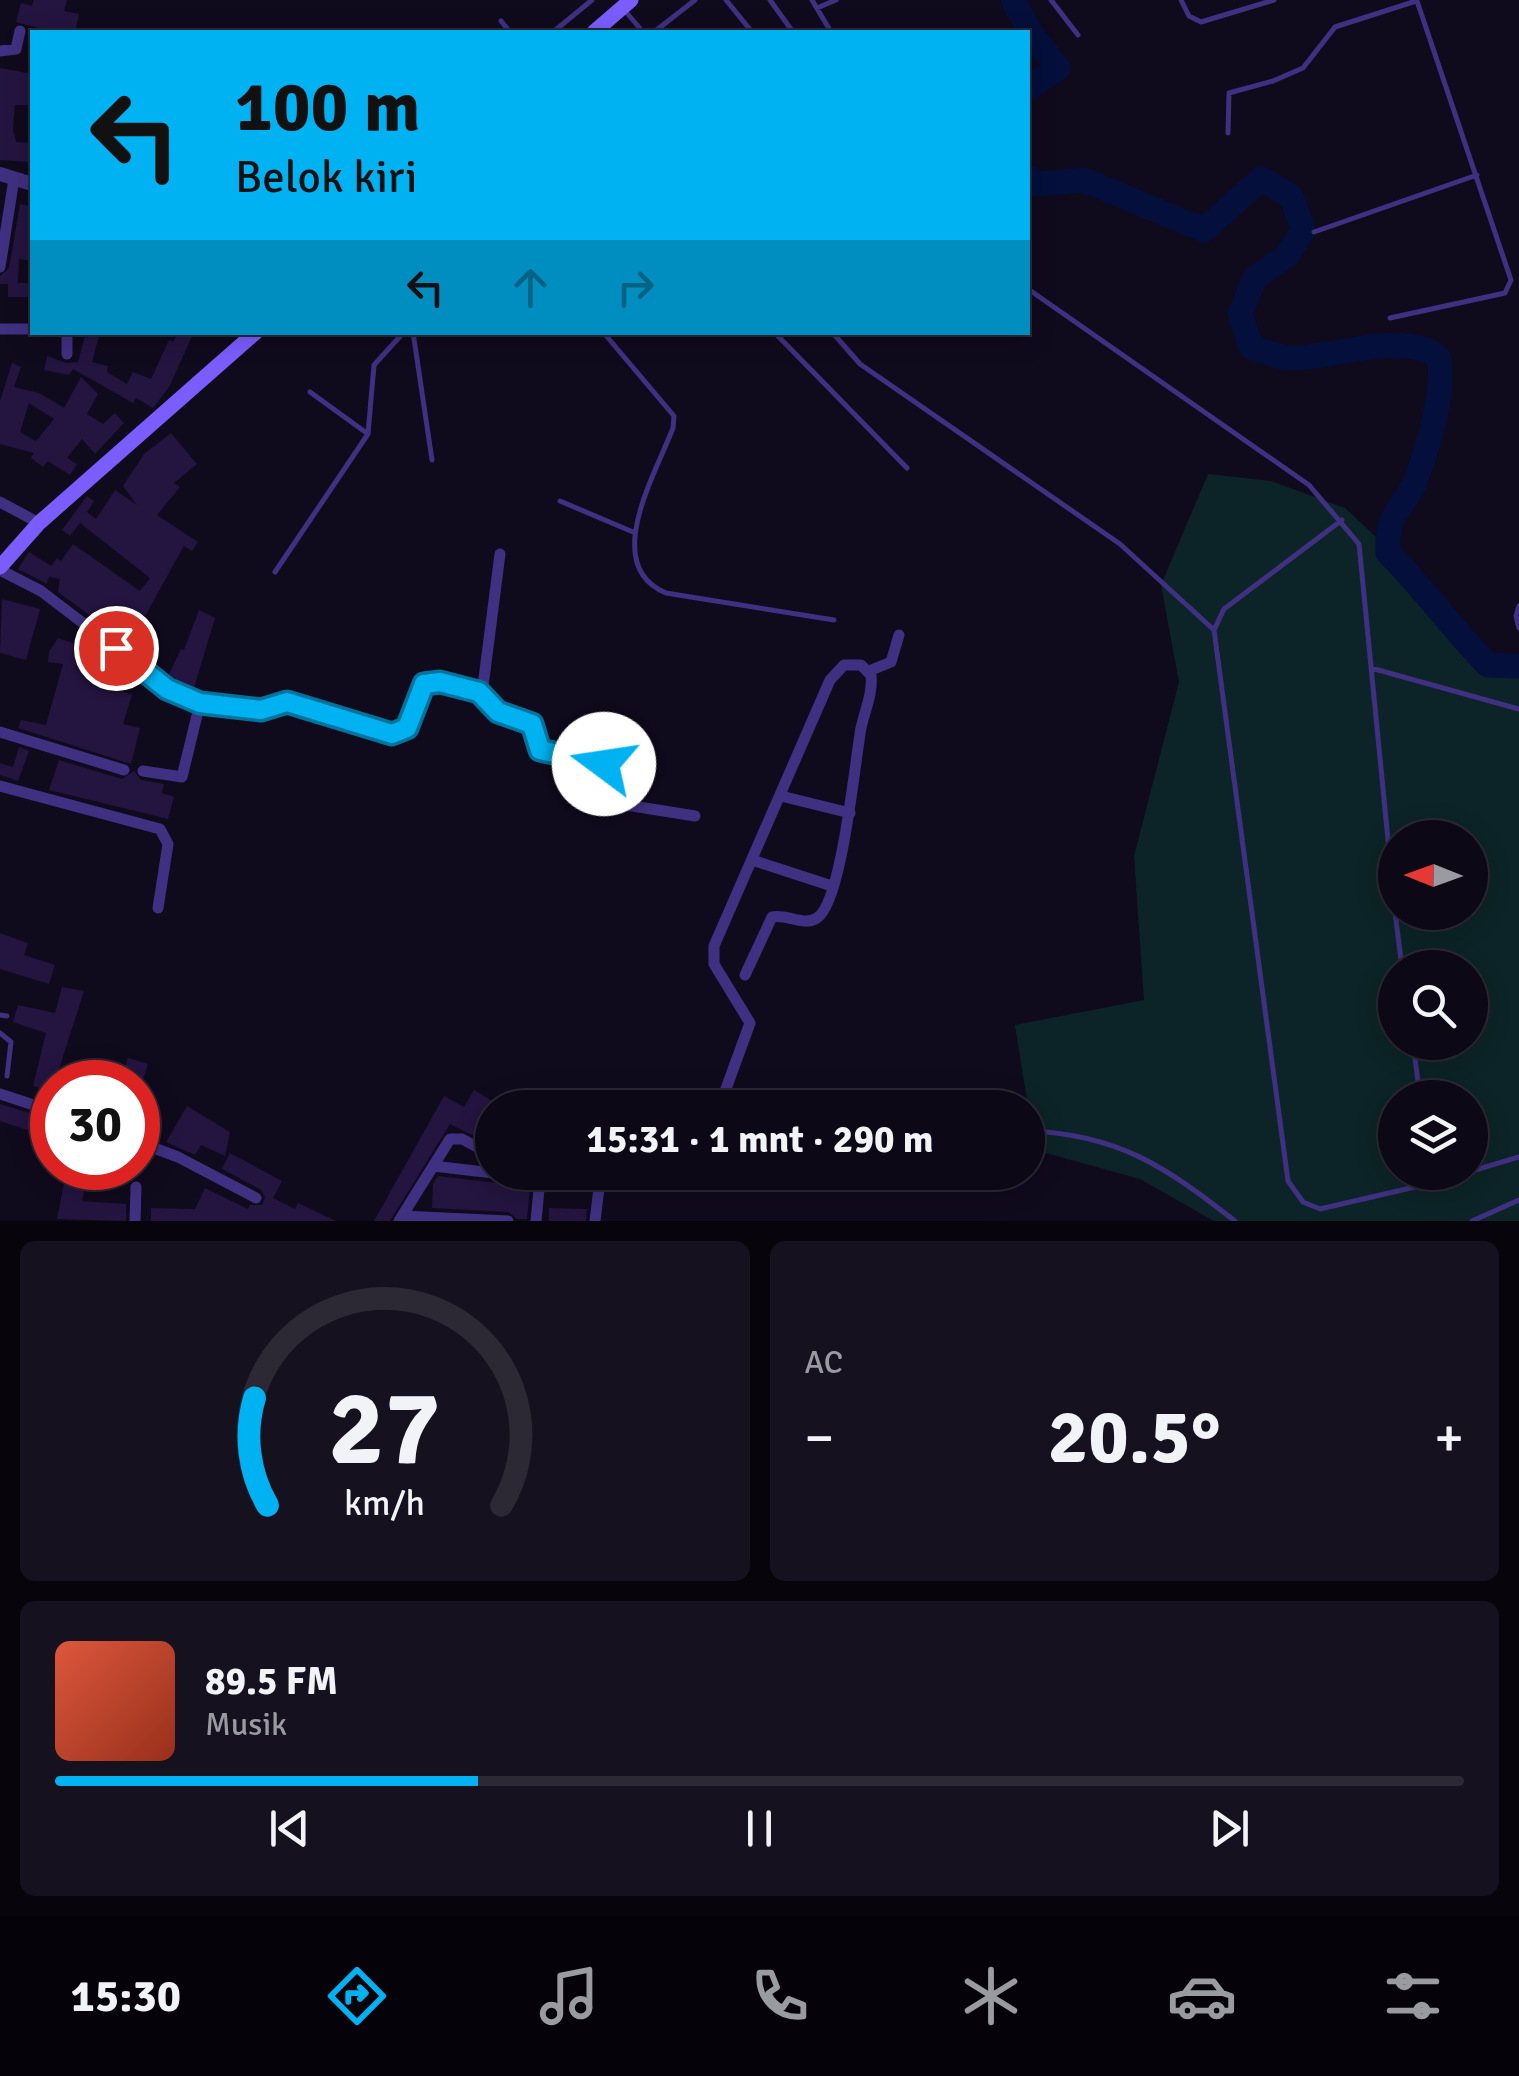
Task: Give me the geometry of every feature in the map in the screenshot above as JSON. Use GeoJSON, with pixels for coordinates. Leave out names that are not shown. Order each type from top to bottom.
{"type":"FeatureCollection","features":[{"type":"Feature","properties":{"kind":"main road"},"geometry":{"type":"LineString","coordinates":[[596,30],[627,4]]}},
{"type":"Feature","properties":{"kind":"main road"},"geometry":{"type":"LineString","coordinates":[[0,569],[38,523],[251,335]]}},
{"type":"Feature","properties":{"kind":"street"},"geometry":{"type":"LineString","coordinates":[[0,51],[16,50],[20,31]]}},
{"type":"Feature","properties":{"kind":"street"},"geometry":{"type":"LineString","coordinates":[[0,267],[7,176]]}},
{"type":"Feature","properties":{"kind":"street"},"geometry":{"type":"LineString","coordinates":[[0,330],[30,329]]}},
{"type":"Feature","properties":{"kind":"street"},"geometry":{"type":"LineString","coordinates":[[66,354],[67,335]]}},
{"type":"Feature","properties":{"kind":"street"},"geometry":{"type":"LineString","coordinates":[[0,502],[38,523]]}},
{"type":"Feature","properties":{"kind":"street"},"geometry":{"type":"LineString","coordinates":[[482,694],[500,554]]}},
{"type":"Feature","properties":{"kind":"street"},"geometry":{"type":"LineString","coordinates":[[0,569],[41,591],[167,689],[200,703],[261,710],[287,702],[396,734],[407,728],[424,684],[440,682],[482,694],[498,712],[532,724],[540,750],[630,771],[623,804]]}},
{"type":"Feature","properties":{"kind":"street"},"geometry":{"type":"LineString","coordinates":[[726,1090],[750,1024],[714,964],[712,952],[830,680],[839,668],[850,663],[869,671],[892,662],[899,635]]}},
{"type":"Feature","properties":{"kind":"street"},"geometry":{"type":"LineString","coordinates":[[745,974],[772,916],[816,919],[826,907],[850,812],[871,689],[869,671]]}},
{"type":"Feature","properties":{"kind":"street"},"geometry":{"type":"LineString","coordinates":[[143,772],[182,778],[200,703]]}},
{"type":"Feature","properties":{"kind":"street"},"geometry":{"type":"LineString","coordinates":[[587,760],[605,719],[634,727],[637,740]]}},
{"type":"Feature","properties":{"kind":"street"},"geometry":{"type":"LineString","coordinates":[[0,732],[124,770]]}},
{"type":"Feature","properties":{"kind":"street"},"geometry":{"type":"LineString","coordinates":[[564,754],[567,794],[695,816]]}},
{"type":"Feature","properties":{"kind":"street"},"geometry":{"type":"LineString","coordinates":[[0,786],[160,829],[168,844],[158,908]]}},
{"type":"Feature","properties":{"kind":"street"},"geometry":{"type":"LineString","coordinates":[[781,796],[850,812]]}},
{"type":"Feature","properties":{"kind":"street"},"geometry":{"type":"LineString","coordinates":[[752,860],[832,886]]}},
{"type":"Feature","properties":{"kind":"street"},"geometry":{"type":"LineString","coordinates":[[0,1094],[30,1104]]}},
{"type":"Feature","properties":{"kind":"street"},"geometry":{"type":"LineString","coordinates":[[400,1218],[448,1140],[454,1138],[475,1147]]}},
{"type":"Feature","properties":{"kind":"street"},"geometry":{"type":"LineString","coordinates":[[160,1150],[256,1198]]}},
{"type":"Feature","properties":{"kind":"street"},"geometry":{"type":"LineString","coordinates":[[433,1166],[475,1171]]}},
{"type":"Feature","properties":{"kind":"street"},"geometry":{"type":"LineString","coordinates":[[135,1221],[136,1190]]}},
{"type":"Feature","properties":{"kind":"street"},"geometry":{"type":"LineString","coordinates":[[534,1190],[536,1221]]}},
{"type":"Feature","properties":{"kind":"street"},"geometry":{"type":"LineString","coordinates":[[595,1221],[598,1190]]}},
{"type":"Feature","properties":{"kind":"street"},"geometry":{"type":"LineString","coordinates":[[400,1218],[508,1221]]}},
{"type":"Feature","properties":{"kind":"lane"},"geometry":{"type":"LineString","coordinates":[[555,30],[592,0]]}},
{"type":"Feature","properties":{"kind":"lane"},"geometry":{"type":"LineString","coordinates":[[657,30],[696,0]]}},
{"type":"Feature","properties":{"kind":"lane"},"geometry":{"type":"LineString","coordinates":[[726,0],[750,30]]}},
{"type":"Feature","properties":{"kind":"lane"},"geometry":{"type":"LineString","coordinates":[[770,0],[791,30]]}},
{"type":"Feature","properties":{"kind":"lane"},"geometry":{"type":"LineString","coordinates":[[812,0],[830,30]]}},
{"type":"Feature","properties":{"kind":"lane"},"geometry":{"type":"LineString","coordinates":[[817,8],[836,0]]}},
{"type":"Feature","properties":{"kind":"lane"},"geometry":{"type":"LineString","coordinates":[[1052,0],[1078,35]]}},
{"type":"Feature","properties":{"kind":"lane"},"geometry":{"type":"LineString","coordinates":[[1181,0],[1189,16],[1201,22],[1274,0]]}},
{"type":"Feature","properties":{"kind":"lane"},"geometry":{"type":"LineString","coordinates":[[1228,133],[1229,92],[1273,81],[1302,68],[1335,27],[1418,0],[1511,280],[1509,289],[1390,318]]}},
{"type":"Feature","properties":{"kind":"lane"},"geometry":{"type":"LineString","coordinates":[[627,4],[642,30]]}},
{"type":"Feature","properties":{"kind":"lane"},"geometry":{"type":"LineString","coordinates":[[501,21],[508,30]]}},
{"type":"Feature","properties":{"kind":"lane"},"geometry":{"type":"LineString","coordinates":[[1314,232],[1477,175]]}},
{"type":"Feature","properties":{"kind":"lane"},"geometry":{"type":"LineString","coordinates":[[1030,290],[1298,477],[1342,520],[1359,544],[1386,820]]}},
{"type":"Feature","properties":{"kind":"lane"},"geometry":{"type":"LineString","coordinates":[[275,572],[368,434],[374,365],[401,335]]}},
{"type":"Feature","properties":{"kind":"lane"},"geometry":{"type":"LineString","coordinates":[[414,335],[432,460]]}},
{"type":"Feature","properties":{"kind":"lane"},"geometry":{"type":"LineString","coordinates":[[605,335],[674,416],[634,532],[637,566],[652,587],[834,620]]}},
{"type":"Feature","properties":{"kind":"lane"},"geometry":{"type":"LineString","coordinates":[[777,335],[907,468]]}},
{"type":"Feature","properties":{"kind":"lane"},"geometry":{"type":"LineString","coordinates":[[835,335],[860,364],[1120,544],[1214,630]]}},
{"type":"Feature","properties":{"kind":"lane"},"geometry":{"type":"LineString","coordinates":[[310,392],[368,434]]}},
{"type":"Feature","properties":{"kind":"lane"},"geometry":{"type":"LineString","coordinates":[[560,501],[634,532]]}},
{"type":"Feature","properties":{"kind":"lane"},"geometry":{"type":"LineString","coordinates":[[1342,520],[1224,609],[1214,630],[1288,1181],[1303,1202],[1320,1209],[1405,1190]]}},
{"type":"Feature","properties":{"kind":"lane"},"geometry":{"type":"LineString","coordinates":[[1519,606],[1519,628]]}},
{"type":"Feature","properties":{"kind":"lane"},"geometry":{"type":"LineString","coordinates":[[1371,668],[1519,709]]}},
{"type":"Feature","properties":{"kind":"lane"},"geometry":{"type":"LineString","coordinates":[[0,1033],[11,1042],[7,1076]]}},
{"type":"Feature","properties":{"kind":"lane"},"geometry":{"type":"LineString","coordinates":[[1045,1133],[1070,1136],[1154,1160],[1235,1221]]}},
{"type":"Feature","properties":{"kind":"lane"},"geometry":{"type":"LineString","coordinates":[[1488,1167],[1519,1157]]}},
{"type":"Feature","properties":{"kind":"lane"},"geometry":{"type":"LineString","coordinates":[[1472,1221],[1519,1200]]}},
{"type":"Feature","properties":{"kind":"green space"},"geometry":{"type":"Polygon","coordinates":[[[1208,474],[1271,481],[1345,508],[1418,576],[1495,659],[1519,660],[1519,1221],[1214,1221],[1140,1179],[1045,1153],[1045,1090],[1025,1090],[1015,1025],[1144,1000],[1134,856],[1179,682],[1161,585],[1208,474]]]}},
{"type":"Feature","properties":{"kind":"building"},"geometry":{"type":"Polygon","coordinates":[[[34,0],[67,0],[64,11],[79,14],[75,30],[38,30],[16,22],[21,3],[32,6],[34,0]]]}},
{"type":"Feature","properties":{"kind":"building"},"geometry":{"type":"Polygon","coordinates":[[[0,68],[28,73],[29,105],[15,105],[13,130],[16,142],[30,143],[30,152],[29,162],[0,160],[0,68]]]}},
{"type":"Feature","properties":{"kind":"building"},"geometry":{"type":"Polygon","coordinates":[[[20,204],[30,206],[30,261],[19,259],[18,283],[30,283],[29,297],[8,297],[8,284],[0,284],[0,276],[9,268],[20,204]]]}},
{"type":"Feature","properties":{"kind":"building"},"geometry":{"type":"Polygon","coordinates":[[[85,335],[99,335],[92,362],[108,366],[107,372],[127,384],[133,372],[151,379],[169,340],[173,342],[177,335],[193,335],[169,387],[153,408],[136,398],[133,403],[73,369],[69,375],[44,370],[47,356],[66,363],[78,362],[85,335]]]}},
{"type":"Feature","properties":{"kind":"building"},"geometry":{"type":"Polygon","coordinates":[[[12,363],[21,367],[14,387],[39,393],[64,408],[81,377],[98,394],[87,414],[103,424],[115,413],[124,423],[95,454],[82,439],[67,458],[77,464],[70,475],[48,461],[43,467],[31,458],[34,453],[0,444],[0,401],[12,363]],[[29,403],[20,432],[36,441],[54,419],[29,403]]]}},
{"type":"Feature","properties":{"kind":"building"},"geometry":{"type":"Polygon","coordinates":[[[171,433],[197,464],[174,483],[180,487],[157,515],[198,542],[192,551],[184,546],[145,616],[131,608],[118,636],[58,592],[60,579],[49,577],[47,584],[18,569],[29,552],[51,566],[57,558],[61,561],[73,544],[140,591],[150,578],[80,523],[70,536],[62,530],[87,496],[94,501],[87,512],[96,519],[115,490],[137,505],[123,486],[144,454],[171,433]]]}},
{"type":"Feature","properties":{"kind":"building"},"geometry":{"type":"Polygon","coordinates":[[[2,599],[40,609],[26,660],[0,653],[2,599]]]}},
{"type":"Feature","properties":{"kind":"building"},"geometry":{"type":"Polygon","coordinates":[[[199,610],[215,618],[193,691],[168,676],[181,649],[184,650],[199,610]]]}},
{"type":"Feature","properties":{"kind":"building"},"geometry":{"type":"Polygon","coordinates":[[[79,632],[107,653],[105,659],[120,665],[112,687],[132,695],[123,724],[140,728],[131,764],[18,728],[21,720],[46,725],[63,664],[48,662],[49,652],[58,638],[76,644],[79,632]]]}},
{"type":"Feature","properties":{"kind":"building"},"geometry":{"type":"Polygon","coordinates":[[[19,747],[29,751],[18,781],[0,775],[0,763],[13,767],[19,747]]]}},
{"type":"Feature","properties":{"kind":"building"},"geometry":{"type":"Polygon","coordinates":[[[59,760],[122,779],[134,771],[141,780],[164,784],[162,793],[174,797],[168,819],[49,790],[59,760]]]}},
{"type":"Feature","properties":{"kind":"building"},"geometry":{"type":"Polygon","coordinates":[[[0,933],[28,943],[24,955],[55,965],[49,984],[0,969],[0,933]]]}},
{"type":"Feature","properties":{"kind":"building"},"geometry":{"type":"Polygon","coordinates":[[[62,987],[84,991],[62,1060],[39,1060],[46,1033],[13,1022],[18,1005],[55,1013],[62,987]]]}},
{"type":"Feature","properties":{"kind":"building"},"geometry":{"type":"Polygon","coordinates":[[[475,1091],[475,1136],[450,1124],[390,1221],[374,1221],[444,1096],[464,1107],[475,1091]]]}},
{"type":"Feature","properties":{"kind":"building"},"geometry":{"type":"Polygon","coordinates":[[[0,1104],[30,1113],[30,1131],[0,1121],[0,1104]]]}},
{"type":"Feature","properties":{"kind":"building"},"geometry":{"type":"Polygon","coordinates":[[[187,1106],[230,1132],[225,1156],[201,1145],[195,1155],[166,1142],[187,1106]]]}},
{"type":"Feature","properties":{"kind":"building"},"geometry":{"type":"Polygon","coordinates":[[[230,1153],[282,1181],[273,1198],[295,1209],[298,1203],[336,1221],[151,1221],[151,1208],[195,1209],[205,1188],[248,1209],[250,1205],[262,1205],[265,1197],[261,1190],[222,1169],[230,1153]]]}},
{"type":"Feature","properties":{"kind":"building"},"geometry":{"type":"Polygon","coordinates":[[[438,1176],[475,1180],[475,1190],[530,1190],[527,1219],[517,1219],[508,1212],[432,1208],[433,1184],[438,1176]]]}},
{"type":"Feature","properties":{"kind":"building"},"geometry":{"type":"Polygon","coordinates":[[[63,1190],[84,1190],[82,1201],[126,1204],[126,1221],[57,1219],[63,1190]]]}},
{"type":"Feature","properties":{"kind":"building"},"geometry":{"type":"Polygon","coordinates":[[[549,1208],[587,1209],[586,1221],[549,1221],[549,1208]]]}},
{"type":"Feature","properties":{"kind":"waterway"},"geometry":{"type":"LineString","coordinates":[[1013,0],[1029,30]]}},
{"type":"Feature","properties":{"kind":"waterway"},"geometry":{"type":"LineString","coordinates":[[1030,32],[1058,68],[1030,87]]}},
{"type":"Feature","properties":{"kind":"waterway"},"geometry":{"type":"LineString","coordinates":[[1030,179],[1037,184],[1084,180],[1204,230],[1261,179],[1291,196],[1303,229],[1288,255],[1255,278],[1240,314],[1251,347],[1299,358],[1403,346],[1438,357],[1440,382],[1431,432],[1413,486],[1393,518],[1388,553],[1488,665],[1519,666]]}},
{"type":"Feature","properties":{"kind":"route"},"geometry":{"type":"LineString","coordinates":[[116,648],[167,689],[200,703],[261,710],[287,702],[392,734],[407,728],[424,684],[440,682],[479,692],[494,710],[532,724],[540,750],[604,764]]}}]}
